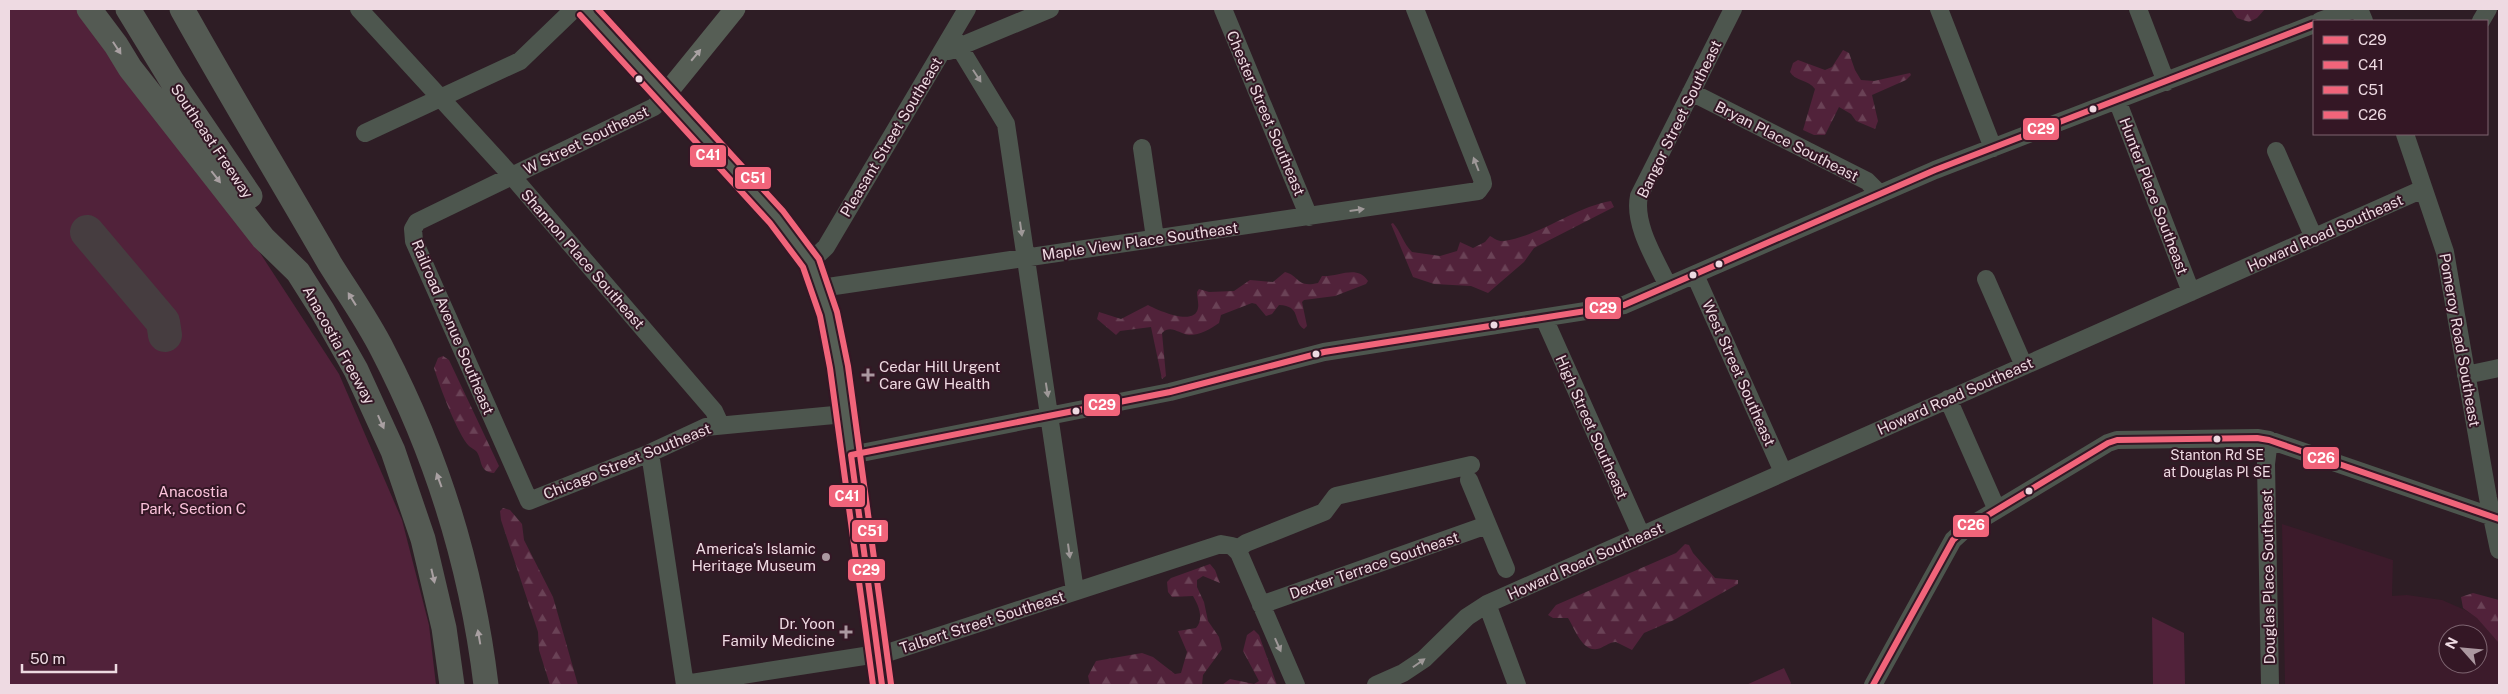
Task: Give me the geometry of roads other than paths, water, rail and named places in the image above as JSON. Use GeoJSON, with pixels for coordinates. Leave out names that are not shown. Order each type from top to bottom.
{"type":"FeatureCollection","features":[{"type":"Feature","properties":{"kind":"highway","name":"Anacostia Freeway"},"geometry":{"type":"LineString","coordinates":[[89,9],[116,45],[130,68],[262,238],[298,272],[356,370],[402,474],[429,561],[444,628],[452,685]]}},
{"type":"Feature","properties":{"kind":"highway","name":"Southeast Freeway"},"geometry":{"type":"LineString","coordinates":[[128,9],[172,81],[298,272]]}},
{"type":"Feature","properties":{"kind":"highway","name":"Southeast Freeway"},"geometry":{"type":"LineString","coordinates":[[165,9],[293,214],[332,266]]}},
{"type":"Feature","properties":{"kind":"highway"},"geometry":{"type":"LineString","coordinates":[[182,9],[383,350],[413,414],[435,469],[452,521],[470,590],[486,685]]}},
{"type":"Feature","properties":{"kind":"main road"},"geometry":{"type":"LineString","coordinates":[[586,9],[777,216],[799,244],[810,262],[821,288],[834,341],[882,685]]}},
{"type":"Feature","properties":{"kind":"main road","name":"W Street Southeast"},"geometry":{"type":"LineString","coordinates":[[666,94],[735,9]]}},
{"type":"Feature","properties":{"kind":"street","name":"Shannon Place Southeast"},"geometry":{"type":"LineString","coordinates":[[359,9],[441,96],[511,176],[714,411],[720,424]]}},
{"type":"Feature","properties":{"kind":"street"},"geometry":{"type":"LineString","coordinates":[[365,133],[441,96],[520,61],[574,9]]}},
{"type":"Feature","properties":{"kind":"street","name":"Pleasant Street Southeast"},"geometry":{"type":"LineString","coordinates":[[810,262],[826,247],[940,55],[955,41],[967,9]]}},
{"type":"Feature","properties":{"kind":"street"},"geometry":{"type":"LineString","coordinates":[[1050,9],[955,41],[1006,124],[1025,258],[1051,416],[1075,591]]}},
{"type":"Feature","properties":{"kind":"street","name":"Chester Street Southeast"},"geometry":{"type":"LineString","coordinates":[[1223,9],[1309,217]]}},
{"type":"Feature","properties":{"kind":"street","name":"Maple View Place Southeast"},"geometry":{"type":"LineString","coordinates":[[821,288],[1478,191],[1483,184],[1482,179],[1415,9]]}},
{"type":"Feature","properties":{"kind":"street","name":"Bangor Street Southeast"},"geometry":{"type":"LineString","coordinates":[[1668,286],[1640,220],[1637,205],[1639,196],[1733,9]]}},
{"type":"Feature","properties":{"kind":"street"},"geometry":{"type":"LineString","coordinates":[[1939,9],[1993,148]]}},
{"type":"Feature","properties":{"kind":"street"},"geometry":{"type":"LineString","coordinates":[[2138,9],[2166,82]]}},
{"type":"Feature","properties":{"kind":"street"},"geometry":{"type":"LineString","coordinates":[[2323,20],[2353,9]]}},
{"type":"Feature","properties":{"kind":"street"},"geometry":{"type":"LineString","coordinates":[[2482,20],[2488,9]]}},
{"type":"Feature","properties":{"kind":"street"},"geometry":{"type":"LineString","coordinates":[[851,454],[1170,392],[1305,356],[1620,306],[1880,194],[1993,148],[2313,24]]}},
{"type":"Feature","properties":{"kind":"street","name":"Bryan Place Southeast"},"geometry":{"type":"LineString","coordinates":[[1691,92],[1867,181],[1880,194]]}},
{"type":"Feature","properties":{"kind":"street","name":"W Street Southeast"},"geometry":{"type":"LineString","coordinates":[[511,176],[654,107],[666,94]]}},
{"type":"Feature","properties":{"kind":"street","name":"Hunter Place Southeast"},"geometry":{"type":"LineString","coordinates":[[2117,100],[2191,292]]}},
{"type":"Feature","properties":{"kind":"street","name":"Pomeroy Road Southeast"},"geometry":{"type":"LineString","coordinates":[[2411,137],[2424,189],[2445,252],[2466,375],[2495,517],[2499,550]]}},
{"type":"Feature","properties":{"kind":"street"},"geometry":{"type":"LineString","coordinates":[[1142,148],[1155,238]]}},
{"type":"Feature","properties":{"kind":"street"},"geometry":{"type":"LineString","coordinates":[[2276,151],[2314,238]]}},
{"type":"Feature","properties":{"kind":"street","name":"Railroad Avenue Southeast"},"geometry":{"type":"LineString","coordinates":[[511,176],[417,222],[413,237],[529,501]]}},
{"type":"Feature","properties":{"kind":"street","name":"Howard Road Southeast"},"geometry":{"type":"LineString","coordinates":[[1376,685],[1403,673],[1424,659],[1467,617],[1487,604],[2424,189]]}},
{"type":"Feature","properties":{"kind":"street","name":"West Street Southeast"},"geometry":{"type":"LineString","coordinates":[[1695,275],[1783,472]]}},
{"type":"Feature","properties":{"kind":"street"},"geometry":{"type":"LineString","coordinates":[[1986,279],[2024,366]]}},
{"type":"Feature","properties":{"kind":"street","name":"High Street Southeast"},"geometry":{"type":"LineString","coordinates":[[1544,318],[1641,536]]}},
{"type":"Feature","properties":{"kind":"street"},"geometry":{"type":"LineString","coordinates":[[2466,375],[2499,368]]}},
{"type":"Feature","properties":{"kind":"street"},"geometry":{"type":"LineString","coordinates":[[1948,399],[1997,510]]}},
{"type":"Feature","properties":{"kind":"street","name":"Chicago Street Southeast"},"geometry":{"type":"LineString","coordinates":[[529,501],[650,453],[706,427],[720,424],[845,414]]}},
{"type":"Feature","properties":{"kind":"street"},"geometry":{"type":"LineString","coordinates":[[1873,685],[1946,549],[1958,534],[2117,440],[2269,440],[2495,517]]}},
{"type":"Feature","properties":{"kind":"street","name":"Douglas Place Southeast"},"geometry":{"type":"LineString","coordinates":[[2269,440],[2266,464],[2270,685]]}},
{"type":"Feature","properties":{"kind":"street"},"geometry":{"type":"LineString","coordinates":[[650,453],[685,684]]}},
{"type":"Feature","properties":{"kind":"street"},"geometry":{"type":"LineString","coordinates":[[1296,685],[1236,550],[1246,543],[1324,512],[1336,496],[1470,472],[1487,526],[1506,569]]}},
{"type":"Feature","properties":{"kind":"street","name":"Dexter Terrace Southeast"},"geometry":{"type":"LineString","coordinates":[[1261,605],[1487,526]]}},
{"type":"Feature","properties":{"kind":"street","name":"Talbert Street Southeast"},"geometry":{"type":"LineString","coordinates":[[685,684],[878,655],[1214,546],[1228,545],[1236,550]]}},
{"type":"Feature","properties":{"kind":"street"},"geometry":{"type":"LineString","coordinates":[[1487,604],[1517,685]]}},
{"type":"Feature","properties":{"kind":"place","name":"Cedar Hill Urgent Care GW Health"},"geometry":{"type":"Point","coordinates":[868,375]}},
{"type":"Feature","properties":{"kind":"place","name":"Stanton Rd SE at Douglas Pl SE"},"geometry":{"type":"Point","coordinates":[2217,439]}},
{"type":"Feature","properties":{"kind":"place","name":"America's Islamic Heritage Museum"},"geometry":{"type":"Point","coordinates":[826,557]}},
{"type":"Feature","properties":{"kind":"place","name":"Dr. Yoon Family Medicine"},"geometry":{"type":"Point","coordinates":[846,632]}},
{"type":"Feature","properties":{"kind":"park label","name":"Anacostia Park, Section C"},"geometry":{"type":"Point","coordinates":[193,500]}}]}
